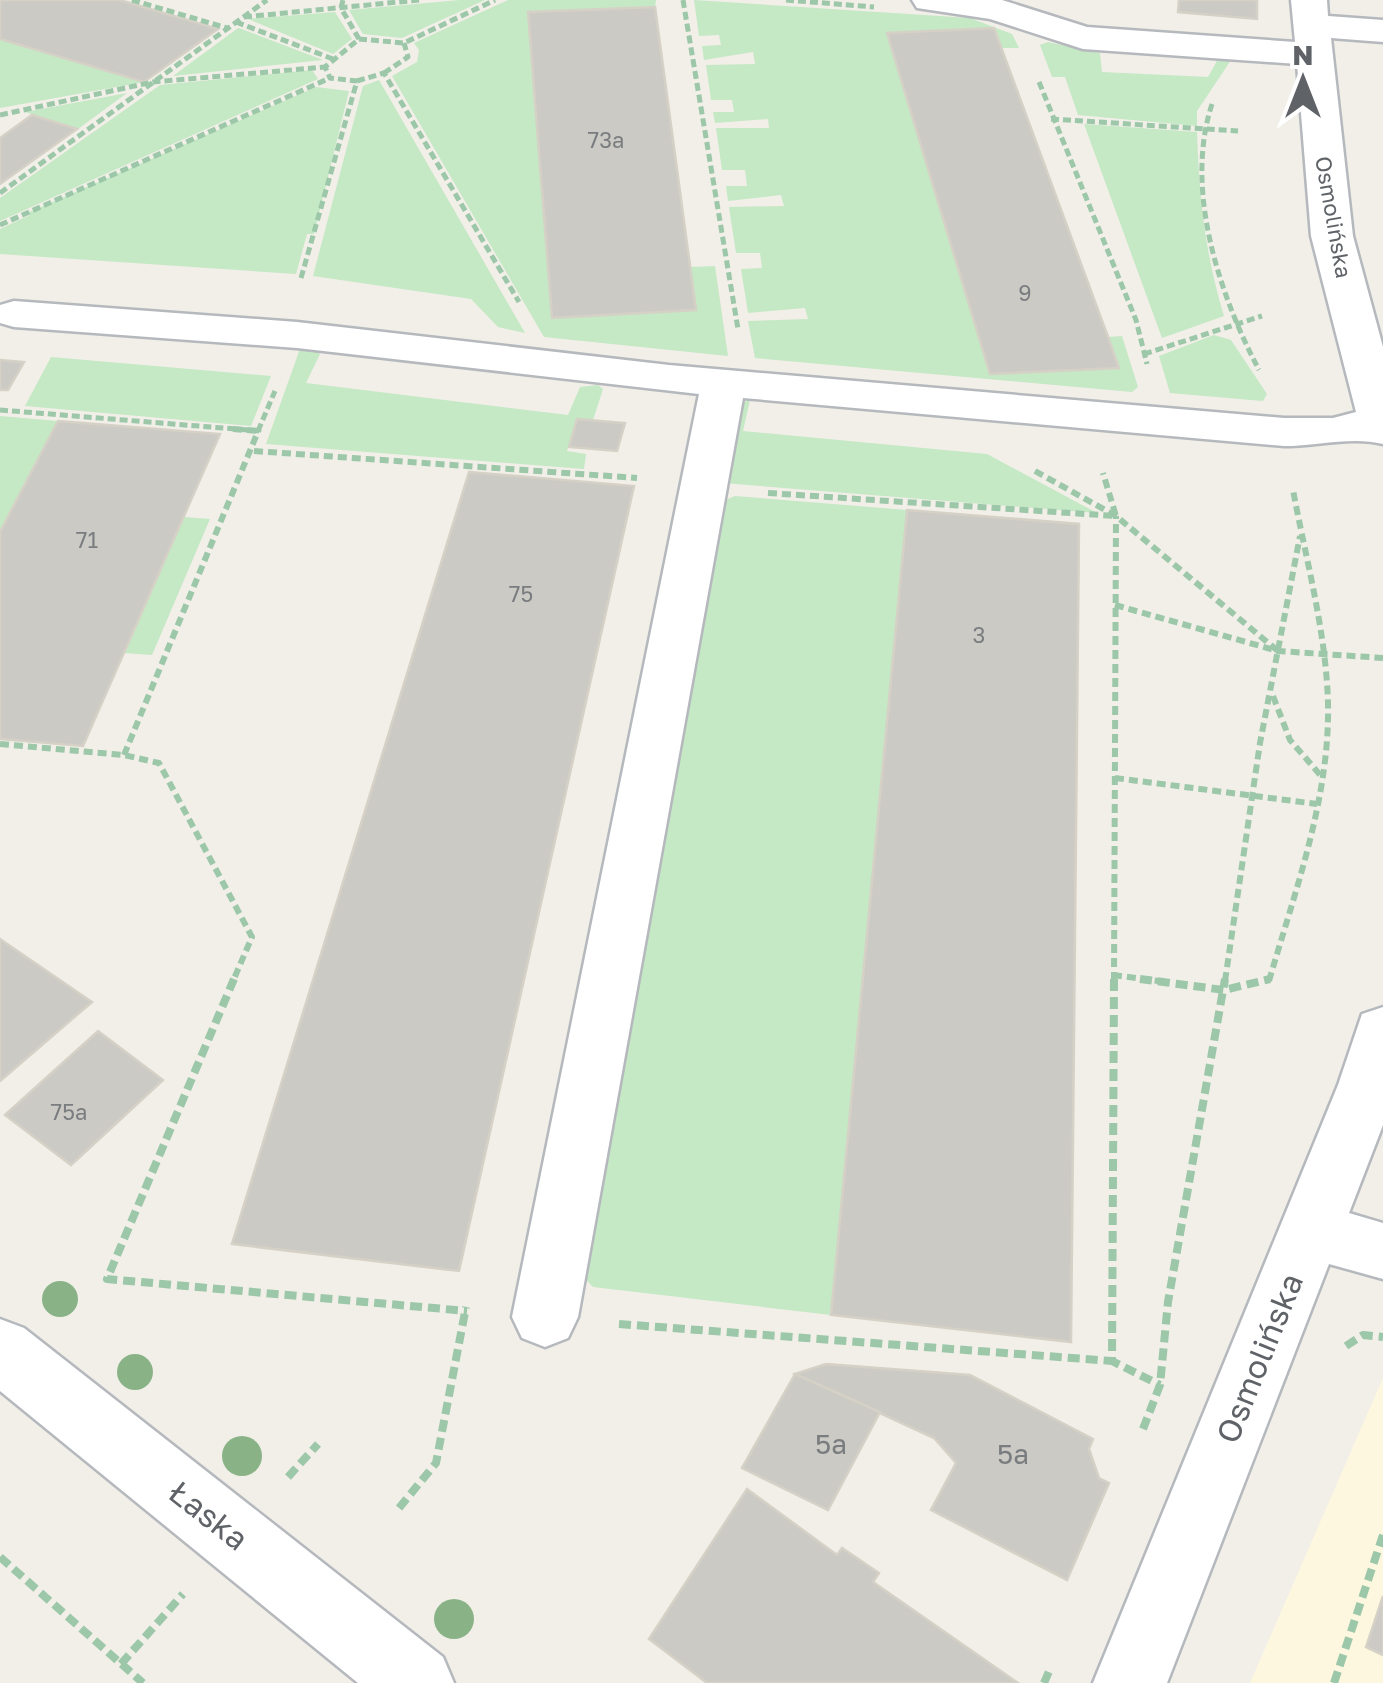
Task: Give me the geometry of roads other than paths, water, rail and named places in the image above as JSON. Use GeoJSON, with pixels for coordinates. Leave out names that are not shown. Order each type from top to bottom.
{"type":"FeatureCollection","features":[{"type":"Feature","properties":{"kind":"street"},"geometry":{"type":"LineString","coordinates":[[930,0],[995,9],[1083,38],[1312,27],[1383,31]]}},
{"type":"Feature","properties":{"kind":"street","name":"Osmolińska"},"geometry":{"type":"LineString","coordinates":[[1312,27],[1332,236],[1382,423]]}},
{"type":"Feature","properties":{"kind":"street"},"geometry":{"type":"LineString","coordinates":[[14,314],[297,335],[735,384],[1148,420],[1333,432],[1382,423]]}},
{"type":"Feature","properties":{"kind":"street"},"geometry":{"type":"LineString","coordinates":[[546,1316],[735,384]]}},
{"type":"Feature","properties":{"kind":"street","name":"Osmolińska"},"geometry":{"type":"LineString","coordinates":[[1130,1683],[1368,1085],[1383,1031]]}},
{"type":"Feature","properties":{"kind":"street"},"geometry":{"type":"LineString","coordinates":[[1310,1230],[1383,1251]]}},
{"type":"Feature","properties":{"kind":"street","name":"Łaska"},"geometry":{"type":"LineString","coordinates":[[0,1350],[417,1683]]}}]}
